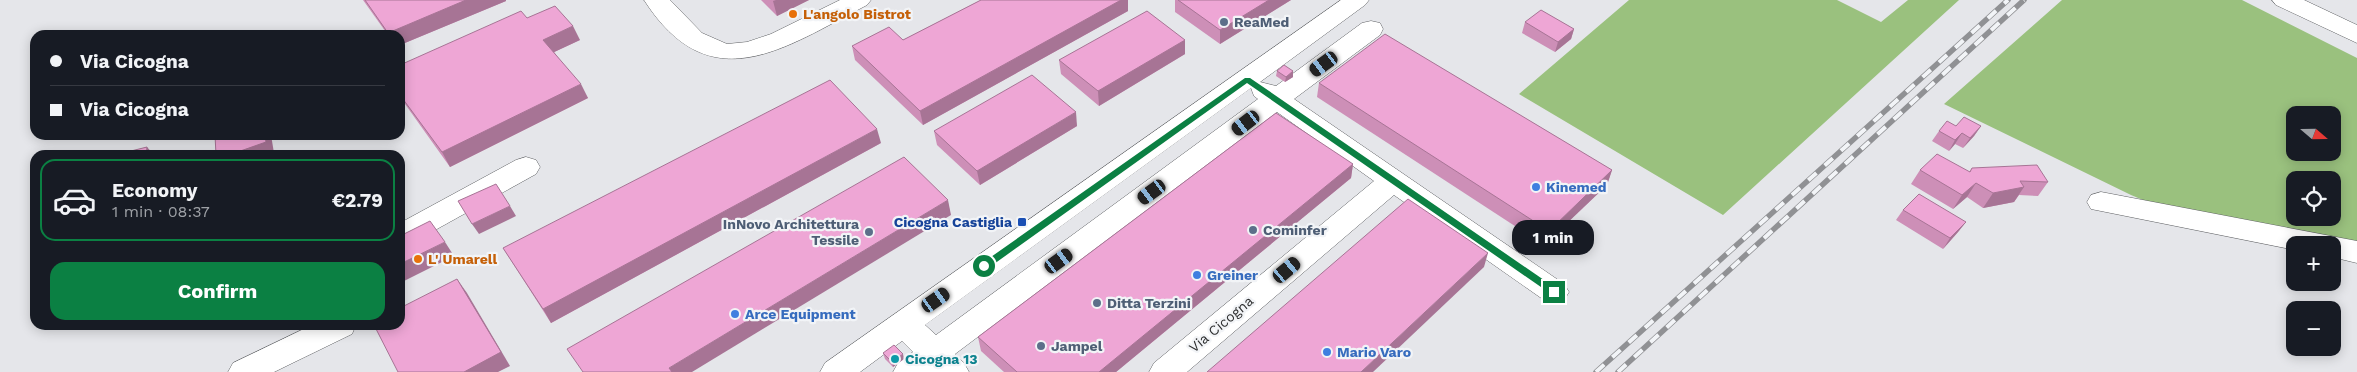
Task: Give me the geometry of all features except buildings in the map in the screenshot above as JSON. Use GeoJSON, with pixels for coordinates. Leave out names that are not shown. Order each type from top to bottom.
{"type":"FeatureCollection","features":[{"type":"Feature","properties":{"kind":"street"},"geometry":{"type":"LineString","coordinates":[[656,0],[691,38],[715,49],[730,52],[747,50],[776,40],[859,0]]}},
{"type":"Feature","properties":{"kind":"street"},"geometry":{"type":"LineString","coordinates":[[836,372],[1357,0]]}},
{"type":"Feature","properties":{"kind":"street"},"geometry":{"type":"LineString","coordinates":[[2284,0],[2357,34]]}},
{"type":"Feature","properties":{"kind":"street"},"geometry":{"type":"LineString","coordinates":[[909,372],[944,363],[1277,100],[1371,29]]}},
{"type":"Feature","properties":{"kind":"street"},"geometry":{"type":"LineString","coordinates":[[1247,79],[1554,292]]}},
{"type":"Feature","properties":{"kind":"street"},"geometry":{"type":"LineString","coordinates":[[405,233],[526,168]]}},
{"type":"Feature","properties":{"kind":"street","name":"Via Cicogna"},"geometry":{"type":"LineString","coordinates":[[1165,372],[1393,181]]}},
{"type":"Feature","properties":{"kind":"street"},"geometry":{"type":"LineString","coordinates":[[2101,202],[2286,237]]}},
{"type":"Feature","properties":{"kind":"street"},"geometry":{"type":"LineString","coordinates":[[2341,248],[2357,252]]}},
{"type":"Feature","properties":{"kind":"street"},"geometry":{"type":"LineString","coordinates":[[904,323],[944,363]]}},
{"type":"Feature","properties":{"kind":"street"},"geometry":{"type":"LineString","coordinates":[[244,372],[331,330]]}},
{"type":"Feature","properties":{"kind":"green space"},"geometry":{"type":"Polygon","coordinates":[[[1629,0],[1837,0],[1881,22],[1908,0],[1959,0],[1723,215],[1519,94],[1629,0]]]}},
{"type":"Feature","properties":{"kind":"green space"},"geometry":{"type":"Polygon","coordinates":[[[2062,0],[2242,0],[2357,58],[2357,248],[2341,245],[2341,236],[2291,236],[2181,216],[2131,195],[1944,104],[2062,0]]]}},
{"type":"Feature","properties":{"kind":"railway"},"geometry":{"type":"LineString","coordinates":[[1596,372],[2008,0]]}},
{"type":"Feature","properties":{"kind":"railway"},"geometry":{"type":"LineString","coordinates":[[1618,372],[2024,0]]}},
{"type":"Feature","properties":{"kind":"place","name":"L'angolo Bistrot"},"geometry":{"type":"Point","coordinates":[793,14]}},
{"type":"Feature","properties":{"kind":"place","name":"ReaMed"},"geometry":{"type":"Point","coordinates":[1224,22]}},
{"type":"Feature","properties":{"kind":"place","name":"Kinemed"},"geometry":{"type":"Point","coordinates":[1536,187]}},
{"type":"Feature","properties":{"kind":"place","name":"Cicogna Castiglia"},"geometry":{"type":"Point","coordinates":[1022,222]}},
{"type":"Feature","properties":{"kind":"place","name":"Cominfer"},"geometry":{"type":"Point","coordinates":[1253,230]}},
{"type":"Feature","properties":{"kind":"place","name":"InNovo Architettura Tessile"},"geometry":{"type":"Point","coordinates":[869,232]}},
{"type":"Feature","properties":{"kind":"place","name":"L' Umarell"},"geometry":{"type":"Point","coordinates":[418,259]}},
{"type":"Feature","properties":{"kind":"place","name":"Greiner"},"geometry":{"type":"Point","coordinates":[1197,275]}},
{"type":"Feature","properties":{"kind":"place","name":"Ditta Terzini"},"geometry":{"type":"Point","coordinates":[1097,303]}},
{"type":"Feature","properties":{"kind":"place","name":"Arce Equipment"},"geometry":{"type":"Point","coordinates":[735,314]}},
{"type":"Feature","properties":{"kind":"place","name":"Jampel"},"geometry":{"type":"Point","coordinates":[1041,346]}},
{"type":"Feature","properties":{"kind":"place","name":"Mario Varo"},"geometry":{"type":"Point","coordinates":[1327,352]}},
{"type":"Feature","properties":{"kind":"place","name":"Cicogna 13"},"geometry":{"type":"Point","coordinates":[895,359]}},
{"type":"Feature","properties":{"kind":"route"},"geometry":{"type":"LineString","coordinates":[[984,266],[1247,79],[1554,292]]}}]}
